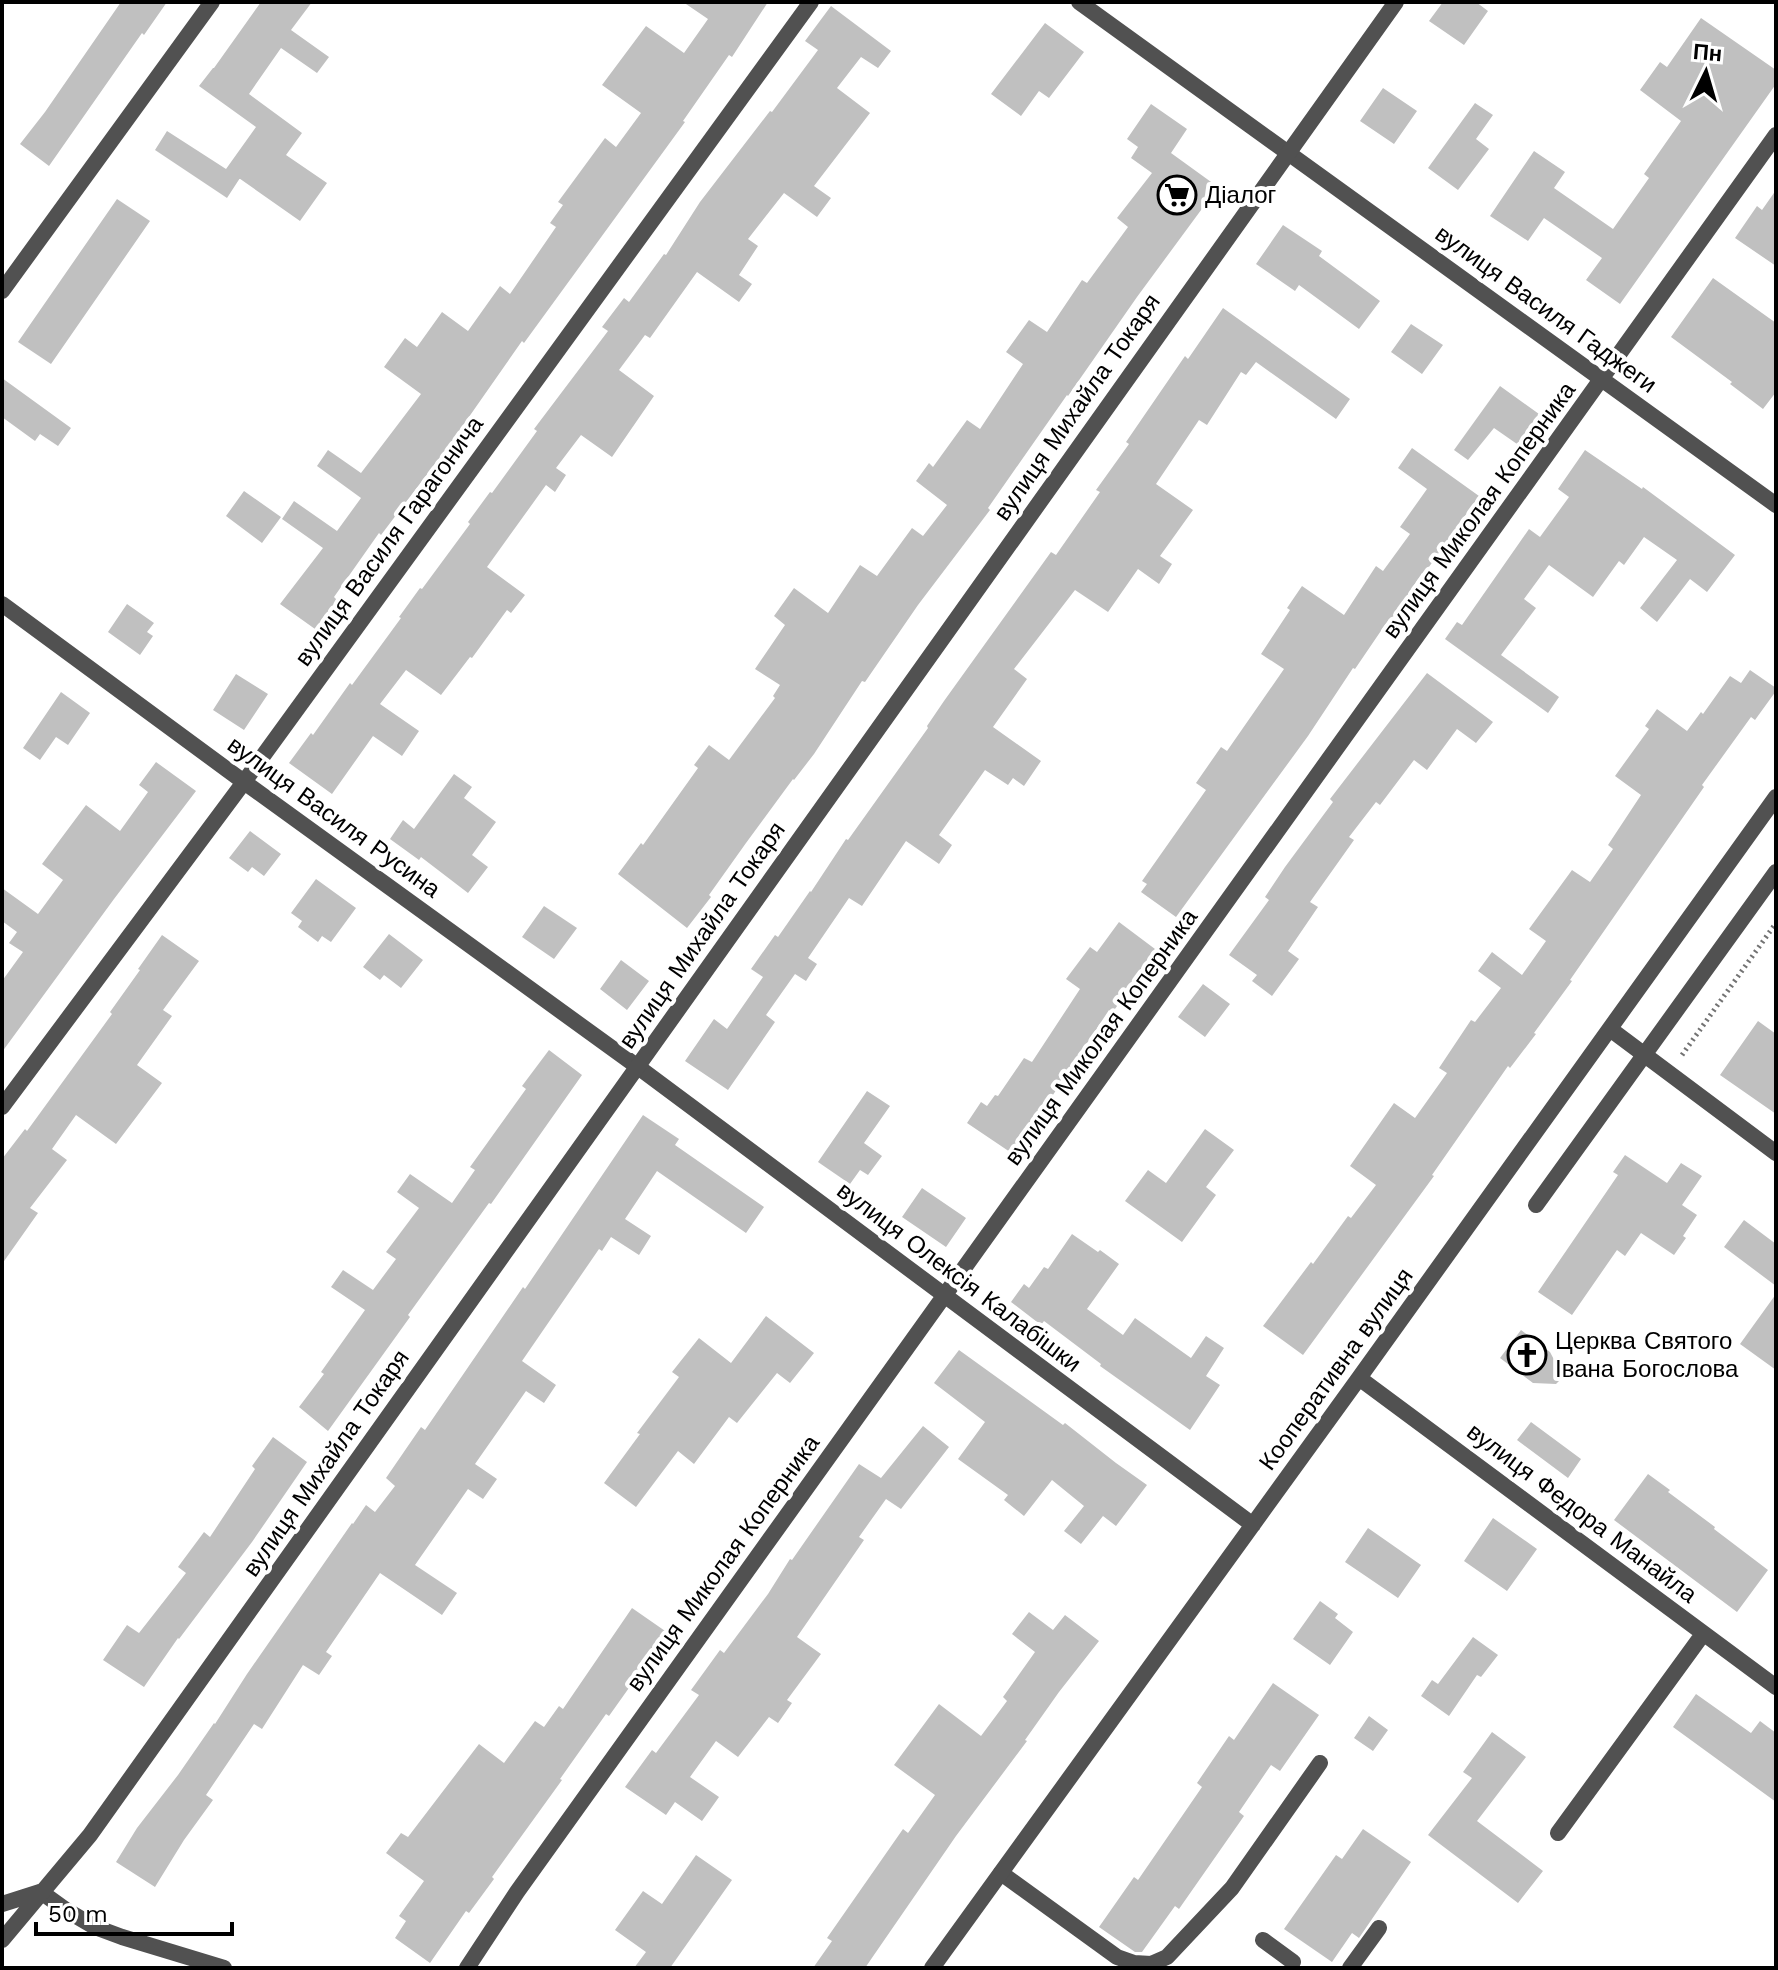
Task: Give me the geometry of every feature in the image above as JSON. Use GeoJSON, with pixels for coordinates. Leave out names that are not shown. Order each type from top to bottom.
{"type":"FeatureCollection","features":[{"type":"Feature","properties":{"kind":"street"},"geometry":{"type":"LineString","coordinates":[[2,291],[212,2]]}},
{"type":"Feature","properties":{"kind":"street","name":"вулиця Василя Гарагонича"},"geometry":{"type":"LineString","coordinates":[[2,1107],[244,782],[811,2]]}},
{"type":"Feature","properties":{"kind":"street","name":"вулиця Василя Гаджеги"},"geometry":{"type":"LineString","coordinates":[[1079,2],[1776,505]]}},
{"type":"Feature","properties":{"kind":"street","name":"вулиця Михайла Токаря"},"geometry":{"type":"LineString","coordinates":[[2,1940],[90,1835],[1396,2]]}},
{"type":"Feature","properties":{"kind":"street","name":"вулиця Миколая Коперника"},"geometry":{"type":"LineString","coordinates":[[467,1968],[517,1892],[1776,135]]}},
{"type":"Feature","properties":{"kind":"street","name":"вулиця Василя Русина"},"geometry":{"type":"LineString","coordinates":[[2,604],[638,1067]]}},
{"type":"Feature","properties":{"kind":"street","name":"Кооперативна вулиця"},"geometry":{"type":"LineString","coordinates":[[932,1968],[1776,797]]}},
{"type":"Feature","properties":{"kind":"street"},"geometry":{"type":"LineString","coordinates":[[1536,1205],[1776,872]]}},
{"type":"Feature","properties":{"kind":"street"},"geometry":{"type":"LineString","coordinates":[[1610,1029],[1776,1153]]}},
{"type":"Feature","properties":{"kind":"street","name":"вулиця Олексія Калабішки"},"geometry":{"type":"LineString","coordinates":[[638,1067],[1253,1525]]}},
{"type":"Feature","properties":{"kind":"street","name":"вулиця Федора Манайла"},"geometry":{"type":"LineString","coordinates":[[1359,1378],[1776,1687]]}},
{"type":"Feature","properties":{"kind":"street"},"geometry":{"type":"LineString","coordinates":[[1558,1833],[1703,1634]]}},
{"type":"Feature","properties":{"kind":"street"},"geometry":{"type":"LineString","coordinates":[[1001,1873],[1117,1957],[1134,1963],[1151,1964],[1167,1957],[1232,1888],[1320,1763]]}},
{"type":"Feature","properties":{"kind":"street"},"geometry":{"type":"LineString","coordinates":[[2,1904],[41,1892],[95,1927],[224,1968]]}},
{"type":"Feature","properties":{"kind":"street"},"geometry":{"type":"LineString","coordinates":[[1350,1968],[1379,1928]]}},
{"type":"Feature","properties":{"kind":"street"},"geometry":{"type":"LineString","coordinates":[[1263,1940],[1295,1966]]}},
{"type":"Feature","properties":{"kind":"path"},"geometry":{"type":"LineString","coordinates":[[1682,1055],[1776,923]]}},
{"type":"Feature","properties":{"kind":"building"},"geometry":{"type":"Polygon","coordinates":[[[121,2],[167,2],[49,166],[20,144],[121,2]]]}},
{"type":"Feature","properties":{"kind":"building"},"geometry":{"type":"Polygon","coordinates":[[[261,2],[312,2],[291,30],[329,57],[317,73],[281,48],[249,94],[302,133],[286,155],[327,183],[300,221],[226,169],[256,127],[199,86],[261,2]]]}},
{"type":"Feature","properties":{"kind":"building"},"geometry":{"type":"Polygon","coordinates":[[[683,2],[768,2],[732,57],[729,55],[685,122],[524,343],[522,341],[381,535],[379,533],[315,629],[280,604],[323,548],[282,519],[294,501],[337,531],[361,498],[317,466],[328,450],[361,473],[421,394],[384,367],[405,338],[417,347],[442,312],[468,331],[500,286],[510,294],[556,227],[550,223],[563,205],[558,202],[605,138],[616,147],[641,113],[602,85],[646,26],[684,53],[708,19],[683,2]]]}},
{"type":"Feature","properties":{"kind":"building"},"geometry":{"type":"Polygon","coordinates":[[[1443,2],[1476,2],[1488,11],[1464,45],[1429,21],[1443,2]]]}},
{"type":"Feature","properties":{"kind":"building"},"geometry":{"type":"Polygon","coordinates":[[[831,6],[891,51],[878,68],[861,57],[837,88],[870,113],[814,186],[831,198],[817,217],[784,193],[748,239],[758,246],[739,275],[752,284],[739,302],[697,272],[650,338],[645,335],[619,370],[654,396],[612,457],[581,435],[556,468],[566,475],[555,492],[546,485],[487,567],[525,595],[511,613],[507,610],[441,695],[406,670],[380,704],[419,731],[402,756],[373,736],[332,794],[289,763],[350,683],[352,685],[537,431],[534,429],[608,331],[602,327],[624,298],[629,302],[666,255],[700,202],[818,50],[805,41],[831,6]]]}},
{"type":"Feature","properties":{"kind":"building"},"geometry":{"type":"Polygon","coordinates":[[[1701,18],[1776,70],[1776,84],[1620,304],[1586,280],[1602,258],[1544,218],[1528,241],[1490,216],[1534,151],[1565,172],[1554,188],[1613,229],[1649,178],[1644,174],[1681,121],[1640,90],[1660,62],[1667,67],[1701,18]]]}},
{"type":"Feature","properties":{"kind":"building"},"geometry":{"type":"Polygon","coordinates":[[[1045,23],[1084,52],[1049,98],[1039,91],[1021,116],[991,94],[1045,23]]]}},
{"type":"Feature","properties":{"kind":"building"},"geometry":{"type":"Polygon","coordinates":[[[1383,88],[1417,111],[1394,144],[1360,121],[1383,88]]]}},
{"type":"Feature","properties":{"kind":"building"},"geometry":{"type":"Polygon","coordinates":[[[1475,103],[1493,115],[1476,139],[1489,149],[1458,190],[1428,168],[1475,103]]]}},
{"type":"Feature","properties":{"kind":"building"},"geometry":{"type":"Polygon","coordinates":[[[1151,104],[1187,129],[1171,153],[1218,187],[1067,395],[988,508],[990,510],[865,682],[862,681],[814,754],[746,843],[687,928],[618,874],[641,843],[643,845],[698,768],[694,765],[709,745],[729,760],[775,698],[773,696],[780,685],[755,669],[785,625],[774,616],[794,588],[828,613],[860,565],[877,576],[912,528],[923,536],[947,505],[916,481],[929,463],[933,467],[967,420],[980,429],[1023,364],[1006,352],[1029,320],[1047,332],[1082,280],[1087,283],[1128,227],[1117,218],[1152,173],[1131,158],[1138,147],[1127,139],[1151,104]]]}},
{"type":"Feature","properties":{"kind":"building"},"geometry":{"type":"Polygon","coordinates":[[[167,131],[240,178],[227,198],[155,150],[167,131]]]}},
{"type":"Feature","properties":{"kind":"building"},"geometry":{"type":"Polygon","coordinates":[[[1776,190],[1776,266],[1735,238],[1757,206],[1762,210],[1776,190]]]}},
{"type":"Feature","properties":{"kind":"building"},"geometry":{"type":"Polygon","coordinates":[[[117,199],[150,221],[51,364],[18,342],[117,199]]]}},
{"type":"Feature","properties":{"kind":"building"},"geometry":{"type":"Polygon","coordinates":[[[1283,225],[1322,251],[1319,256],[1380,301],[1359,329],[1299,285],[1295,291],[1256,264],[1283,225]]]}},
{"type":"Feature","properties":{"kind":"building"},"geometry":{"type":"Polygon","coordinates":[[[1713,278],[1776,323],[1776,392],[1763,409],[1671,337],[1713,278]]]}},
{"type":"Feature","properties":{"kind":"building"},"geometry":{"type":"Polygon","coordinates":[[[1223,308],[1350,399],[1336,419],[1256,362],[1246,375],[1241,372],[1207,425],[1199,420],[1156,484],[1193,510],[1160,556],[1172,564],[1159,584],[1138,569],[1108,612],[1075,590],[1014,669],[1027,679],[993,727],[1041,761],[1024,786],[1013,778],[1008,785],[985,770],[939,835],[952,845],[939,864],[906,841],[862,906],[849,898],[808,958],[817,964],[806,981],[795,974],[766,1015],[775,1022],[728,1090],[685,1061],[714,1019],[727,1029],[763,977],[751,969],[811,892],[1051,552],[1056,555],[1100,492],[1096,490],[1129,444],[1126,442],[1185,356],[1188,359],[1223,308]]]}},
{"type":"Feature","properties":{"kind":"building"},"geometry":{"type":"Polygon","coordinates":[[[1411,324],[1443,345],[1422,374],[1391,352],[1411,324]]]}},
{"type":"Feature","properties":{"kind":"building"},"geometry":{"type":"Polygon","coordinates":[[[2,378],[71,428],[58,446],[40,434],[35,441],[2,417],[2,378]]]}},
{"type":"Feature","properties":{"kind":"building"},"geometry":{"type":"Polygon","coordinates":[[[1500,386],[1539,414],[1517,444],[1494,428],[1468,460],[1454,450],[1500,386]]]}},
{"type":"Feature","properties":{"kind":"building"},"geometry":{"type":"Polygon","coordinates":[[[1412,448],[1479,496],[1176,917],[1141,892],[1147,884],[1142,881],[1206,790],[1196,783],[1221,747],[1227,751],[1284,669],[1261,654],[1302,586],[1344,615],[1376,566],[1383,571],[1410,534],[1400,527],[1427,489],[1398,468],[1412,448]]]}},
{"type":"Feature","properties":{"kind":"building"},"geometry":{"type":"Polygon","coordinates":[[[1585,450],[1643,487],[1735,555],[1707,592],[1690,579],[1657,622],[1640,608],[1677,560],[1644,537],[1624,565],[1619,561],[1593,597],[1549,565],[1524,599],[1536,608],[1501,655],[1559,697],[1548,713],[1445,639],[1457,622],[1462,625],[1529,529],[1540,537],[1569,497],[1558,489],[1585,450]]]}},
{"type":"Feature","properties":{"kind":"building"},"geometry":{"type":"Polygon","coordinates":[[[244,491],[281,517],[262,543],[226,516],[244,491]]]}},
{"type":"Feature","properties":{"kind":"building"},"geometry":{"type":"Polygon","coordinates":[[[127,604],[154,623],[147,632],[153,636],[140,655],[108,632],[127,604]]]}},
{"type":"Feature","properties":{"kind":"building"},"geometry":{"type":"Polygon","coordinates":[[[1750,670],[1776,691],[1755,720],[1751,717],[1702,785],[1704,787],[1536,1034],[1510,1068],[1508,1066],[1434,1176],[1303,1355],[1263,1326],[1311,1262],[1313,1264],[1348,1216],[1351,1218],[1376,1185],[1350,1166],[1394,1103],[1415,1118],[1447,1073],[1439,1068],[1471,1020],[1475,1022],[1501,988],[1478,971],[1492,952],[1522,975],[1546,941],[1529,929],[1572,870],[1590,882],[1613,849],[1608,845],[1641,795],[1615,776],[1649,729],[1645,726],[1657,709],[1687,731],[1730,676],[1741,683],[1750,670]]]}},
{"type":"Feature","properties":{"kind":"building"},"geometry":{"type":"Polygon","coordinates":[[[1427,673],[1493,722],[1476,743],[1457,729],[1427,770],[1414,760],[1380,805],[1376,802],[1349,837],[1354,840],[1310,902],[1318,907],[1288,951],[1299,959],[1272,996],[1252,981],[1257,975],[1229,955],[1269,900],[1265,897],[1285,867],[1333,802],[1330,799],[1427,673]]]}},
{"type":"Feature","properties":{"kind":"building"},"geometry":{"type":"Polygon","coordinates":[[[236,674],[268,694],[244,730],[213,710],[236,674]]]}},
{"type":"Feature","properties":{"kind":"building"},"geometry":{"type":"Polygon","coordinates":[[[61,692],[90,713],[68,745],[56,737],[40,760],[23,748],[61,692]]]}},
{"type":"Feature","properties":{"kind":"building"},"geometry":{"type":"Polygon","coordinates":[[[156,762],[196,791],[2,1052],[2,981],[23,952],[9,943],[17,932],[2,921],[2,888],[38,914],[63,880],[42,864],[86,805],[120,831],[148,792],[139,785],[156,762]]]}},
{"type":"Feature","properties":{"kind":"building"},"geometry":{"type":"Polygon","coordinates":[[[454,774],[472,787],[464,798],[496,822],[472,855],[488,867],[468,893],[421,857],[419,860],[390,839],[403,820],[414,829],[454,774]]]}},
{"type":"Feature","properties":{"kind":"building"},"geometry":{"type":"Polygon","coordinates":[[[250,831],[281,854],[264,876],[252,867],[248,872],[229,858],[250,831]]]}},
{"type":"Feature","properties":{"kind":"building"},"geometry":{"type":"Polygon","coordinates":[[[316,879],[356,908],[331,942],[322,936],[318,942],[298,927],[302,921],[291,913],[316,879]]]}},
{"type":"Feature","properties":{"kind":"building"},"geometry":{"type":"Polygon","coordinates":[[[544,906],[577,928],[554,959],[522,937],[544,906]]]}},
{"type":"Feature","properties":{"kind":"building"},"geometry":{"type":"Polygon","coordinates":[[[1119,922],[1155,949],[1136,980],[1112,1013],[1109,1010],[1047,1104],[1044,1102],[1010,1152],[967,1123],[981,1102],[987,1106],[995,1095],[998,1096],[1024,1058],[1032,1062],[1080,989],[1066,979],[1090,947],[1097,952],[1119,922]]]}},
{"type":"Feature","properties":{"kind":"building"},"geometry":{"type":"Polygon","coordinates":[[[389,934],[423,960],[401,988],[384,975],[380,980],[363,967],[389,934]]]}},
{"type":"Feature","properties":{"kind":"building"},"geometry":{"type":"Polygon","coordinates":[[[162,935],[199,961],[163,1010],[172,1016],[137,1065],[162,1083],[116,1144],[76,1115],[52,1149],[67,1160],[30,1208],[38,1213],[2,1264],[2,1159],[25,1129],[27,1131],[112,1014],[110,1012],[162,935]]]}},
{"type":"Feature","properties":{"kind":"building"},"geometry":{"type":"Polygon","coordinates":[[[621,960],[649,981],[627,1010],[600,989],[621,960]]]}},
{"type":"Feature","properties":{"kind":"building"},"geometry":{"type":"Polygon","coordinates":[[[1203,984],[1230,1004],[1205,1037],[1178,1017],[1203,984]]]}},
{"type":"Feature","properties":{"kind":"building"},"geometry":{"type":"Polygon","coordinates":[[[1758,1021],[1776,1034],[1776,1114],[1720,1075],[1758,1021]]]}},
{"type":"Feature","properties":{"kind":"building"},"geometry":{"type":"Polygon","coordinates":[[[549,1050],[582,1075],[328,1431],[299,1407],[365,1310],[331,1287],[343,1270],[373,1290],[396,1259],[386,1252],[419,1208],[397,1192],[410,1174],[452,1203],[475,1170],[470,1167],[526,1089],[522,1086],[549,1050]]]}},
{"type":"Feature","properties":{"kind":"building"},"geometry":{"type":"Polygon","coordinates":[[[867,1091],[890,1106],[864,1143],[882,1156],[868,1175],[860,1170],[850,1184],[818,1162],[867,1091]]]}},
{"type":"Feature","properties":{"kind":"building"},"geometry":{"type":"Polygon","coordinates":[[[643,1115],[679,1139],[675,1145],[764,1207],[746,1233],[657,1171],[625,1219],[651,1236],[639,1255],[611,1237],[602,1251],[599,1249],[522,1361],[556,1385],[544,1403],[526,1391],[475,1464],[497,1479],[483,1499],[468,1489],[415,1565],[457,1593],[442,1615],[380,1573],[326,1652],[332,1656],[319,1675],[303,1665],[262,1729],[254,1724],[206,1795],[213,1800],[155,1887],[116,1862],[137,1828],[215,1724],[352,1523],[366,1505],[375,1512],[395,1486],[386,1478],[421,1427],[425,1430],[523,1287],[525,1289],[643,1115]]]}},
{"type":"Feature","properties":{"kind":"building"},"geometry":{"type":"Polygon","coordinates":[[[1205,1129],[1234,1150],[1206,1187],[1216,1195],[1182,1242],[1125,1201],[1148,1170],[1166,1183],[1205,1129]]]}},
{"type":"Feature","properties":{"kind":"building"},"geometry":{"type":"Polygon","coordinates":[[[1625,1155],[1667,1183],[1681,1163],[1702,1176],[1682,1205],[1697,1215],[1674,1255],[1641,1233],[1625,1256],[1617,1250],[1572,1315],[1538,1292],[1618,1175],[1613,1172],[1625,1155]]]}},
{"type":"Feature","properties":{"kind":"building"},"geometry":{"type":"Polygon","coordinates":[[[922,1188],[966,1218],[946,1247],[902,1217],[922,1188]]]}},
{"type":"Feature","properties":{"kind":"building"},"geometry":{"type":"Polygon","coordinates":[[[1744,1220],[1776,1244],[1776,1286],[1724,1247],[1744,1220]]]}},
{"type":"Feature","properties":{"kind":"building"},"geometry":{"type":"Polygon","coordinates":[[[1072,1234],[1119,1264],[1087,1309],[1123,1335],[1135,1318],[1191,1358],[1206,1336],[1224,1348],[1206,1376],[1220,1385],[1190,1430],[1100,1366],[1044,1321],[1041,1325],[1011,1302],[1024,1284],[1029,1288],[1044,1267],[1048,1269],[1072,1234]]]}},
{"type":"Feature","properties":{"kind":"building"},"geometry":{"type":"Polygon","coordinates":[[[1776,1294],[1776,1370],[1740,1344],[1776,1294]]]}},
{"type":"Feature","properties":{"kind":"building"},"geometry":{"type":"Polygon","coordinates":[[[766,1316],[814,1353],[790,1383],[777,1373],[737,1423],[729,1417],[694,1464],[678,1451],[636,1507],[604,1483],[679,1377],[672,1372],[699,1338],[731,1363],[766,1316]]]}},
{"type":"Feature","properties":{"kind":"building","name":"Церква Святого Івана Богослова"},"geometry":{"type":"Polygon","coordinates":[[[1521,1330],[1550,1352],[1561,1373],[1556,1384],[1533,1383],[1500,1358],[1521,1330]]]}},
{"type":"Feature","properties":{"kind":"building"},"geometry":{"type":"Polygon","coordinates":[[[959,1350],[1063,1425],[1065,1423],[1147,1485],[1116,1526],[1103,1516],[1081,1544],[1064,1531],[1084,1506],[1052,1480],[1024,1516],[1004,1500],[1008,1495],[958,1459],[985,1422],[934,1383],[959,1350]]]}},
{"type":"Feature","properties":{"kind":"building"},"geometry":{"type":"Polygon","coordinates":[[[1531,1422],[1581,1459],[1568,1478],[1517,1440],[1531,1422]]]}},
{"type":"Feature","properties":{"kind":"building"},"geometry":{"type":"Polygon","coordinates":[[[923,1426],[949,1447],[901,1509],[886,1499],[859,1537],[864,1540],[797,1637],[821,1654],[787,1700],[792,1703],[778,1723],[769,1717],[738,1757],[716,1741],[690,1777],[719,1797],[702,1821],[675,1802],[666,1815],[625,1787],[652,1750],[656,1753],[699,1695],[691,1690],[720,1650],[724,1653],[768,1594],[859,1464],[881,1478],[923,1426]]]}},
{"type":"Feature","properties":{"kind":"building"},"geometry":{"type":"Polygon","coordinates":[[[273,1437],[307,1462],[144,1687],[103,1660],[127,1625],[139,1633],[186,1573],[178,1567],[204,1532],[210,1537],[273,1437]]]}},
{"type":"Feature","properties":{"kind":"building"},"geometry":{"type":"Polygon","coordinates":[[[1648,1474],[1768,1570],[1737,1612],[1614,1520],[1648,1474]]]}},
{"type":"Feature","properties":{"kind":"building"},"geometry":{"type":"Polygon","coordinates":[[[1493,1518],[1537,1549],[1507,1591],[1464,1561],[1493,1518]]]}},
{"type":"Feature","properties":{"kind":"building"},"geometry":{"type":"Polygon","coordinates":[[[1368,1528],[1421,1565],[1398,1598],[1345,1562],[1368,1528]]]}},
{"type":"Feature","properties":{"kind":"building"},"geometry":{"type":"Polygon","coordinates":[[[1320,1601],[1338,1614],[1335,1618],[1353,1632],[1330,1665],[1293,1639],[1320,1601]]]}},
{"type":"Feature","properties":{"kind":"building"},"geometry":{"type":"Polygon","coordinates":[[[632,1608],[668,1633],[609,1716],[606,1714],[492,1877],[494,1879],[469,1913],[466,1911],[430,1963],[395,1938],[406,1921],[399,1916],[424,1881],[386,1853],[401,1833],[408,1837],[479,1744],[504,1763],[535,1721],[544,1727],[559,1706],[563,1709],[632,1608]]]}},
{"type":"Feature","properties":{"kind":"building"},"geometry":{"type":"Polygon","coordinates":[[[1029,1612],[1053,1630],[1065,1615],[1099,1641],[1059,1692],[865,1968],[813,1968],[832,1941],[827,1938],[903,1829],[908,1833],[935,1795],[894,1765],[939,1704],[981,1736],[1007,1701],[1003,1697],[1035,1652],[1012,1634],[1029,1612]]]}},
{"type":"Feature","properties":{"kind":"building"},"geometry":{"type":"Polygon","coordinates":[[[1473,1637],[1498,1655],[1481,1677],[1477,1675],[1449,1716],[1421,1696],[1432,1680],[1438,1684],[1473,1637]]]}},
{"type":"Feature","properties":{"kind":"building"},"geometry":{"type":"Polygon","coordinates":[[[1273,1683],[1319,1715],[1280,1771],[1271,1765],[1239,1812],[1244,1816],[1179,1909],[1175,1906],[1142,1952],[1135,1952],[1099,1927],[1134,1877],[1138,1880],[1202,1787],[1197,1783],[1229,1736],[1234,1740],[1273,1683]]]}},
{"type":"Feature","properties":{"kind":"building"},"geometry":{"type":"Polygon","coordinates":[[[1696,1694],[1751,1733],[1760,1721],[1776,1733],[1776,1802],[1673,1727],[1696,1694]]]}},
{"type":"Feature","properties":{"kind":"building"},"geometry":{"type":"Polygon","coordinates":[[[1369,1716],[1388,1730],[1373,1751],[1354,1738],[1369,1716]]]}},
{"type":"Feature","properties":{"kind":"building"},"geometry":{"type":"Polygon","coordinates":[[[1492,1732],[1526,1757],[1477,1821],[1543,1871],[1518,1903],[1428,1835],[1472,1778],[1463,1772],[1492,1732]]]}},
{"type":"Feature","properties":{"kind":"building"},"geometry":{"type":"Polygon","coordinates":[[[1363,1829],[1411,1862],[1359,1938],[1352,1933],[1332,1962],[1284,1929],[1336,1855],[1342,1859],[1363,1829]]]}},
{"type":"Feature","properties":{"kind":"building"},"geometry":{"type":"Polygon","coordinates":[[[696,1855],[732,1880],[670,1968],[634,1968],[646,1952],[615,1930],[643,1891],[662,1904],[696,1855]]]}},
{"type":"Feature","properties":{"kind":"place","name":"Діалог"},"geometry":{"type":"Point","coordinates":[1177,195]}},
{"type":"Feature","properties":{"kind":"place","name":"Церква Святого Івана Богослова"},"geometry":{"type":"Point","coordinates":[1527,1355]}}]}
